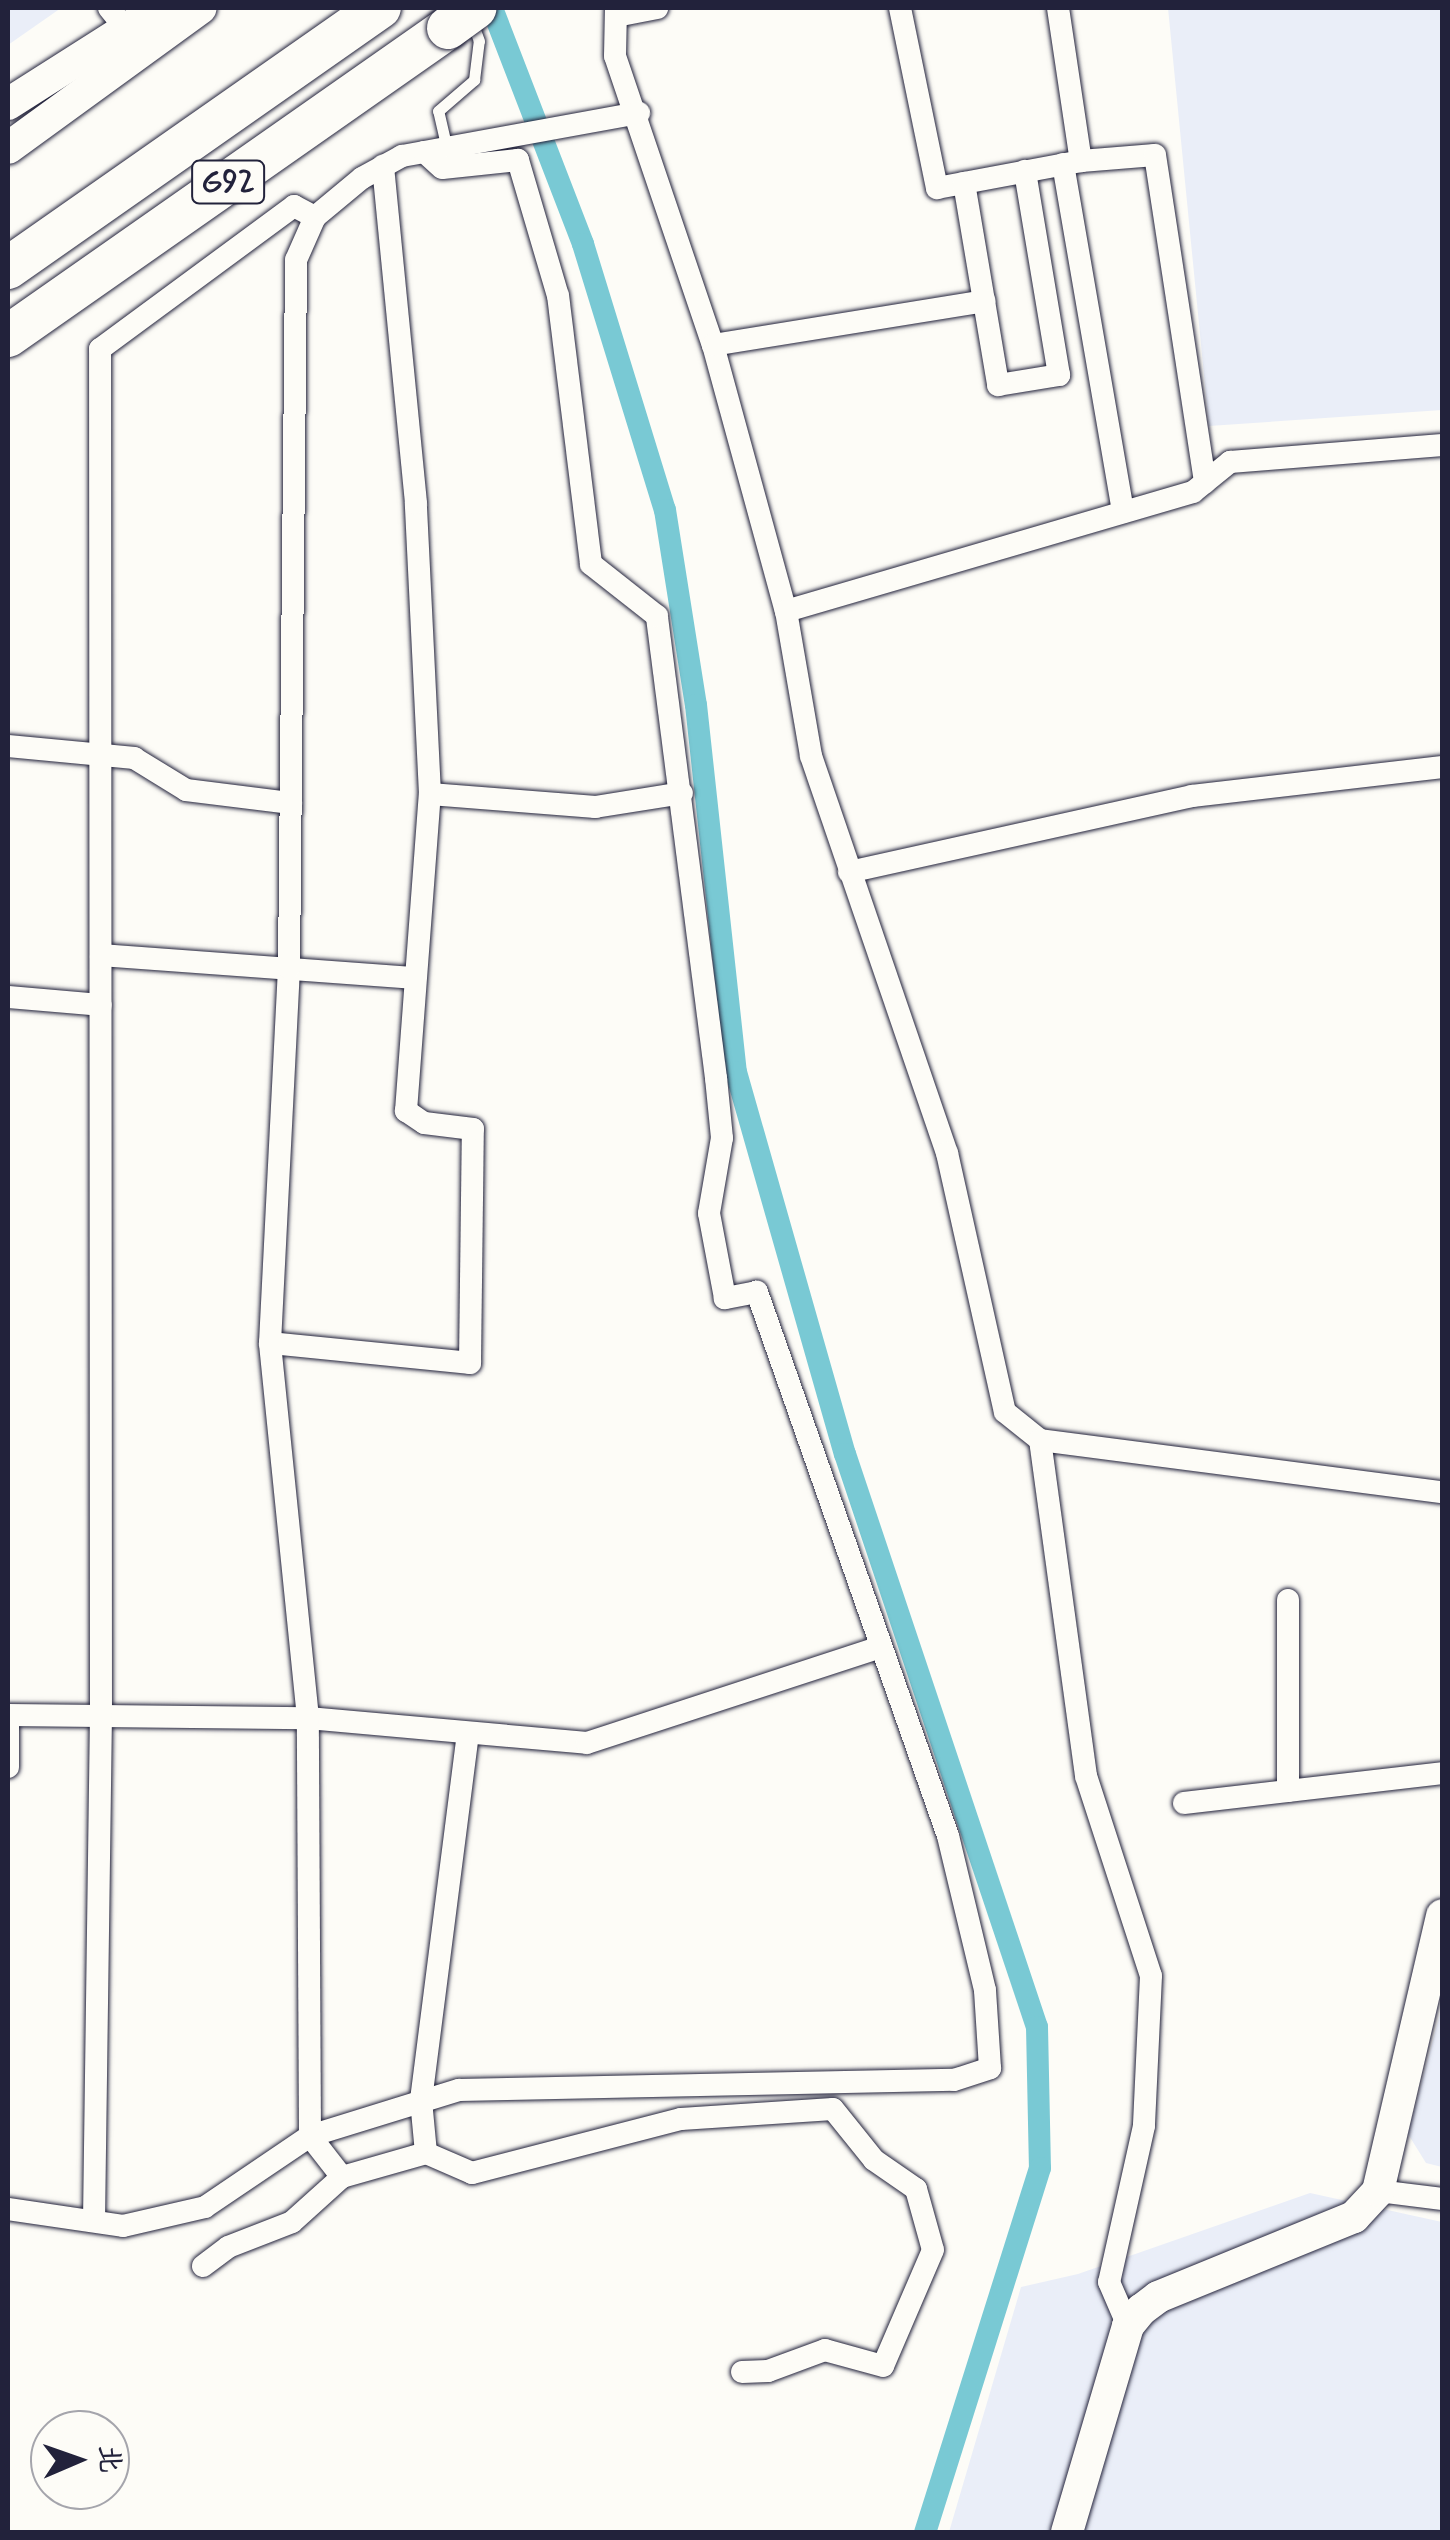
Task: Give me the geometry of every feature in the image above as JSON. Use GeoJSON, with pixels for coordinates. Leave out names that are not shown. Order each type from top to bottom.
{"type":"FeatureCollection","features":[{"type":"Feature","properties":{"kind":"highway","name":"G92"},"geometry":{"type":"LineString","coordinates":[[8,268],[380,8]]}},
{"type":"Feature","properties":{"kind":"highway","name":"G92"},"geometry":{"type":"LineString","coordinates":[[8,336],[464,14]]}},
{"type":"Feature","properties":{"kind":"main road"},"geometry":{"type":"LineString","coordinates":[[8,104],[158,8]]}},
{"type":"Feature","properties":{"kind":"main road"},"geometry":{"type":"LineString","coordinates":[[8,148],[125,28],[202,8]]}},
{"type":"Feature","properties":{"kind":"main road"},"geometry":{"type":"LineString","coordinates":[[1067,2532],[1128,2326],[1158,2297],[1354,2217],[1378,2191],[1442,1915]]}},
{"type":"Feature","properties":{"kind":"street"},"geometry":{"type":"LineString","coordinates":[[656,8],[616,12],[616,56],[640,113],[713,345],[786,610],[811,756],[947,1153],[1006,1412],[1040,1440],[1442,1492]]}},
{"type":"Feature","properties":{"kind":"street"},"geometry":{"type":"LineString","coordinates":[[900,8],[937,188],[1072,163],[1155,155],[1205,482]]}},
{"type":"Feature","properties":{"kind":"street"},"geometry":{"type":"LineString","coordinates":[[1058,8],[1072,163],[1123,512]]}},
{"type":"Feature","properties":{"kind":"street"},"geometry":{"type":"LineString","coordinates":[[203,2266],[228,2248],[292,2222],[325,2155],[308,1718],[270,1344],[289,968],[296,260],[315,217],[383,166],[435,150],[640,113]]}},
{"type":"Feature","properties":{"kind":"street"},"geometry":{"type":"LineString","coordinates":[[8,2209],[123,2226],[204,2207],[325,2155],[424,2126],[459,2090],[954,2080],[990,2068],[985,1990],[948,1836],[878,1648],[757,1292],[725,1298],[708,1213],[722,1138],[657,616],[591,564],[558,296],[518,160],[442,168],[435,150]]}},
{"type":"Feature","properties":{"kind":"street"},"geometry":{"type":"LineString","coordinates":[[270,1344],[470,1363],[473,1129],[424,1123],[406,1110],[430,794],[416,503],[383,166]]}},
{"type":"Feature","properties":{"kind":"street"},"geometry":{"type":"LineString","coordinates":[[964,183],[998,385],[1059,375],[1025,171]]}},
{"type":"Feature","properties":{"kind":"street"},"geometry":{"type":"LineString","coordinates":[[94,2222],[101,1715],[100,349],[294,206],[315,217]]}},
{"type":"Feature","properties":{"kind":"street"},"geometry":{"type":"LineString","coordinates":[[713,345],[984,300]]}},
{"type":"Feature","properties":{"kind":"street"},"geometry":{"type":"LineString","coordinates":[[786,610],[1193,492],[1230,462],[1442,445]]}},
{"type":"Feature","properties":{"kind":"street"},"geometry":{"type":"LineString","coordinates":[[8,746],[134,758],[186,790],[291,804]]}},
{"type":"Feature","properties":{"kind":"street"},"geometry":{"type":"LineString","coordinates":[[850,872],[1192,796],[1442,767]]}},
{"type":"Feature","properties":{"kind":"street"},"geometry":{"type":"LineString","coordinates":[[430,794],[595,807],[682,793]]}},
{"type":"Feature","properties":{"kind":"street"},"geometry":{"type":"LineString","coordinates":[[100,955],[415,978]]}},
{"type":"Feature","properties":{"kind":"street"},"geometry":{"type":"LineString","coordinates":[[8,998],[100,1005]]}},
{"type":"Feature","properties":{"kind":"street"},"geometry":{"type":"LineString","coordinates":[[1040,1440],[1086,1776],[1150,1976],[1144,2126],[1108,2282],[1128,2326]]}},
{"type":"Feature","properties":{"kind":"street"},"geometry":{"type":"LineString","coordinates":[[1288,1600],[1288,1791]]}},
{"type":"Feature","properties":{"kind":"street"},"geometry":{"type":"LineString","coordinates":[[8,1767],[8,1714],[308,1718],[587,1743],[878,1648]]}},
{"type":"Feature","properties":{"kind":"street"},"geometry":{"type":"LineString","coordinates":[[424,2126],[468,1733]]}},
{"type":"Feature","properties":{"kind":"street"},"geometry":{"type":"LineString","coordinates":[[1184,1803],[1442,1773]]}},
{"type":"Feature","properties":{"kind":"street"},"geometry":{"type":"LineString","coordinates":[[424,2126],[472,2172],[681,2119],[833,2108],[874,2160],[916,2189],[933,2250],[883,2366],[825,2350],[768,2371],[742,2372]]}},
{"type":"Feature","properties":{"kind":"street"},"geometry":{"type":"LineString","coordinates":[[325,2155],[424,2126]]}},
{"type":"Feature","properties":{"kind":"street"},"geometry":{"type":"LineString","coordinates":[[1378,2191],[1442,2200]]}},
{"type":"Feature","properties":{"kind":"lane"},"geometry":{"type":"LineString","coordinates":[[435,150],[438,111],[474,80],[479,41],[464,14]]}},
{"type":"Feature","properties":{"kind":"shaded area"},"geometry":{"type":"Polygon","coordinates":[[[8,8],[61,8],[8,45],[8,8]]]}},
{"type":"Feature","properties":{"kind":"shaded area"},"geometry":{"type":"Polygon","coordinates":[[[1168,8],[1442,8],[1442,410],[1209,426],[1168,8]]]}},
{"type":"Feature","properties":{"kind":"shaded area"},"geometry":{"type":"Polygon","coordinates":[[[1442,2006],[1442,2167],[1426,2163],[1408,2134],[1442,2006]]]}},
{"type":"Feature","properties":{"kind":"shaded area"},"geometry":{"type":"Polygon","coordinates":[[[1310,2193],[1442,2222],[1442,2532],[949,2532],[1021,2287],[1078,2274],[1310,2193]]]}},
{"type":"Feature","properties":{"kind":"waterway"},"geometry":{"type":"LineString","coordinates":[[492,8],[583,244],[665,510],[696,705],[736,1072],[845,1454],[1037,2027],[1040,2168],[925,2532]]}}]}
